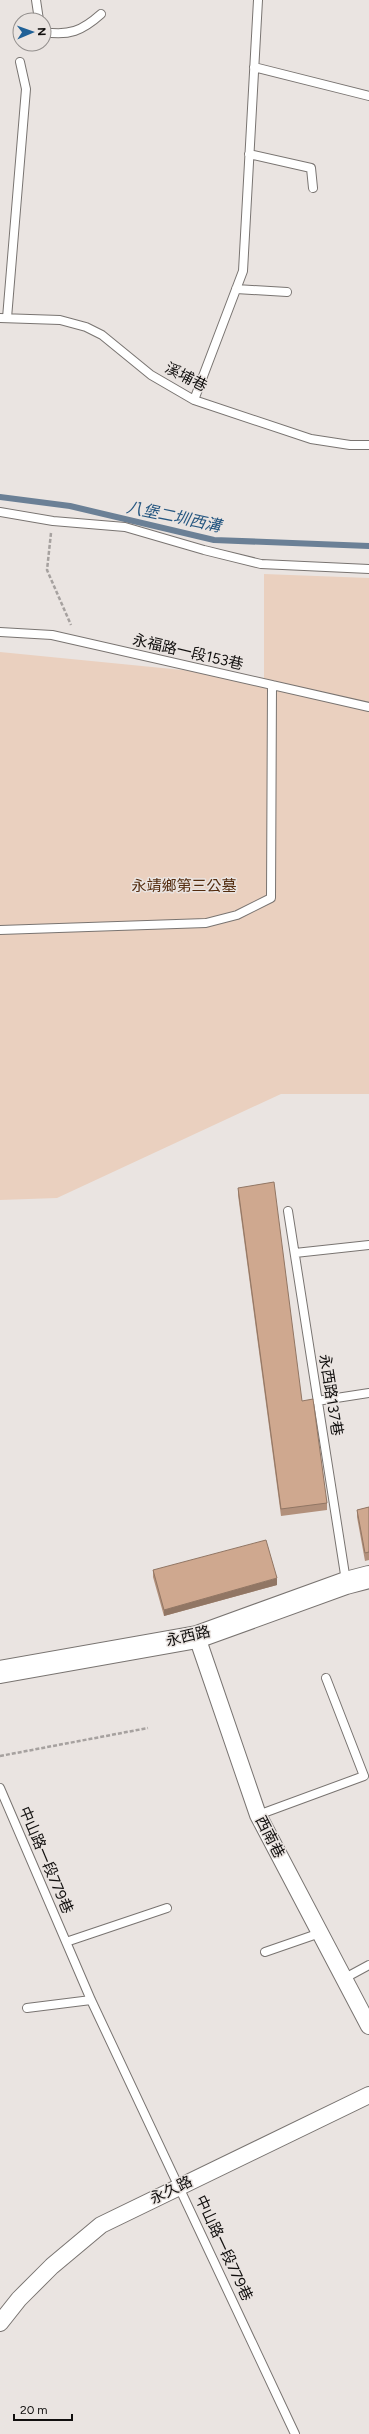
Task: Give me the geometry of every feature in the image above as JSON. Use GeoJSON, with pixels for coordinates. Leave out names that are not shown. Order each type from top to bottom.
{"type":"FeatureCollection","features":[{"type":"Feature","properties":{"kind":"street","name":"永西路"},"geometry":{"type":"LineString","coordinates":[[0,1672],[197,1636],[346,1583],[369,1577]]}},
{"type":"Feature","properties":{"kind":"street","name":"西南巷"},"geometry":{"type":"LineString","coordinates":[[197,1636],[258,1815],[369,2026]]}},
{"type":"Feature","properties":{"kind":"street","name":"永久路"},"geometry":{"type":"LineString","coordinates":[[0,2323],[19,2299],[52,2266],[101,2225],[179,2185],[369,2095]]}},
{"type":"Feature","properties":{"kind":"lane"},"geometry":{"type":"LineString","coordinates":[[36,0],[38,12]]}},
{"type":"Feature","properties":{"kind":"lane"},"geometry":{"type":"LineString","coordinates":[[194,400],[243,271],[258,0]]}},
{"type":"Feature","properties":{"kind":"lane"},"geometry":{"type":"LineString","coordinates":[[52,33],[62,35],[87,26],[101,14]]}},
{"type":"Feature","properties":{"kind":"lane"},"geometry":{"type":"LineString","coordinates":[[3,318],[26,89],[20,62]]}},
{"type":"Feature","properties":{"kind":"lane"},"geometry":{"type":"LineString","coordinates":[[254,67],[369,96]]}},
{"type":"Feature","properties":{"kind":"lane"},"geometry":{"type":"LineString","coordinates":[[249,154],[312,168],[313,188]]}},
{"type":"Feature","properties":{"kind":"lane"},"geometry":{"type":"LineString","coordinates":[[236,289],[287,292]]}},
{"type":"Feature","properties":{"kind":"lane","name":"溪埔巷"},"geometry":{"type":"LineString","coordinates":[[3,318],[60,320],[86,327],[102,335],[151,375],[194,400],[311,438],[350,445],[369,444]]}},
{"type":"Feature","properties":{"kind":"lane"},"geometry":{"type":"LineString","coordinates":[[0,512],[53,521],[125,527],[204,550],[261,564],[369,568]]}},
{"type":"Feature","properties":{"kind":"lane","name":"永福路一段153巷"},"geometry":{"type":"LineString","coordinates":[[0,632],[52,636],[369,707]]}},
{"type":"Feature","properties":{"kind":"lane"},"geometry":{"type":"LineString","coordinates":[[0,930],[206,923],[237,915],[271,898],[272,685]]}},
{"type":"Feature","properties":{"kind":"lane","name":"永西路137巷"},"geometry":{"type":"LineString","coordinates":[[288,1211],[346,1583]]}},
{"type":"Feature","properties":{"kind":"lane"},"geometry":{"type":"LineString","coordinates":[[295,1253],[369,1245]]}},
{"type":"Feature","properties":{"kind":"lane"},"geometry":{"type":"LineString","coordinates":[[317,1401],[369,1393]]}},
{"type":"Feature","properties":{"kind":"lane"},"geometry":{"type":"LineString","coordinates":[[258,1815],[364,1776],[326,1678]]}},
{"type":"Feature","properties":{"kind":"lane","name":"中山路一段779巷"},"geometry":{"type":"LineString","coordinates":[[0,1788],[91,2000],[295,2434]]}},
{"type":"Feature","properties":{"kind":"lane"},"geometry":{"type":"LineString","coordinates":[[66,1942],[167,1908]]}},
{"type":"Feature","properties":{"kind":"lane"},"geometry":{"type":"LineString","coordinates":[[265,1952],[320,1933]]}},
{"type":"Feature","properties":{"kind":"lane"},"geometry":{"type":"LineString","coordinates":[[345,1978],[369,1965]]}},
{"type":"Feature","properties":{"kind":"lane"},"geometry":{"type":"LineString","coordinates":[[27,2008],[91,2000]]}},
{"type":"Feature","properties":{"kind":"path"},"geometry":{"type":"LineString","coordinates":[[53,521],[47,570],[79,642]]}},
{"type":"Feature","properties":{"kind":"path"},"geometry":{"type":"LineString","coordinates":[[0,1756],[148,1728]]}},
{"type":"Feature","properties":{"kind":"green space","name":"永靖鄉第三公墓"},"geometry":{"type":"Polygon","coordinates":[[[264,574],[369,578],[369,1094],[281,1094],[57,1198],[0,1200],[0,652],[264,678],[264,574]]]}},
{"type":"Feature","properties":{"kind":"building"},"geometry":{"type":"Polygon","coordinates":[[[274,1182],[302,1401],[313,1399],[327,1503],[281,1509],[238,1188],[274,1182]]]}},
{"type":"Feature","properties":{"kind":"building"},"geometry":{"type":"Polygon","coordinates":[[[369,1507],[369,1552],[365,1553],[357,1510],[369,1507]]]}},
{"type":"Feature","properties":{"kind":"building"},"geometry":{"type":"Polygon","coordinates":[[[266,1540],[277,1578],[164,1610],[153,1570],[266,1540]]]}},
{"type":"Feature","properties":{"kind":"waterway","name":"八堡二圳西溝"},"geometry":{"type":"LineString","coordinates":[[0,497],[70,506],[214,540],[369,546]]}}]}
